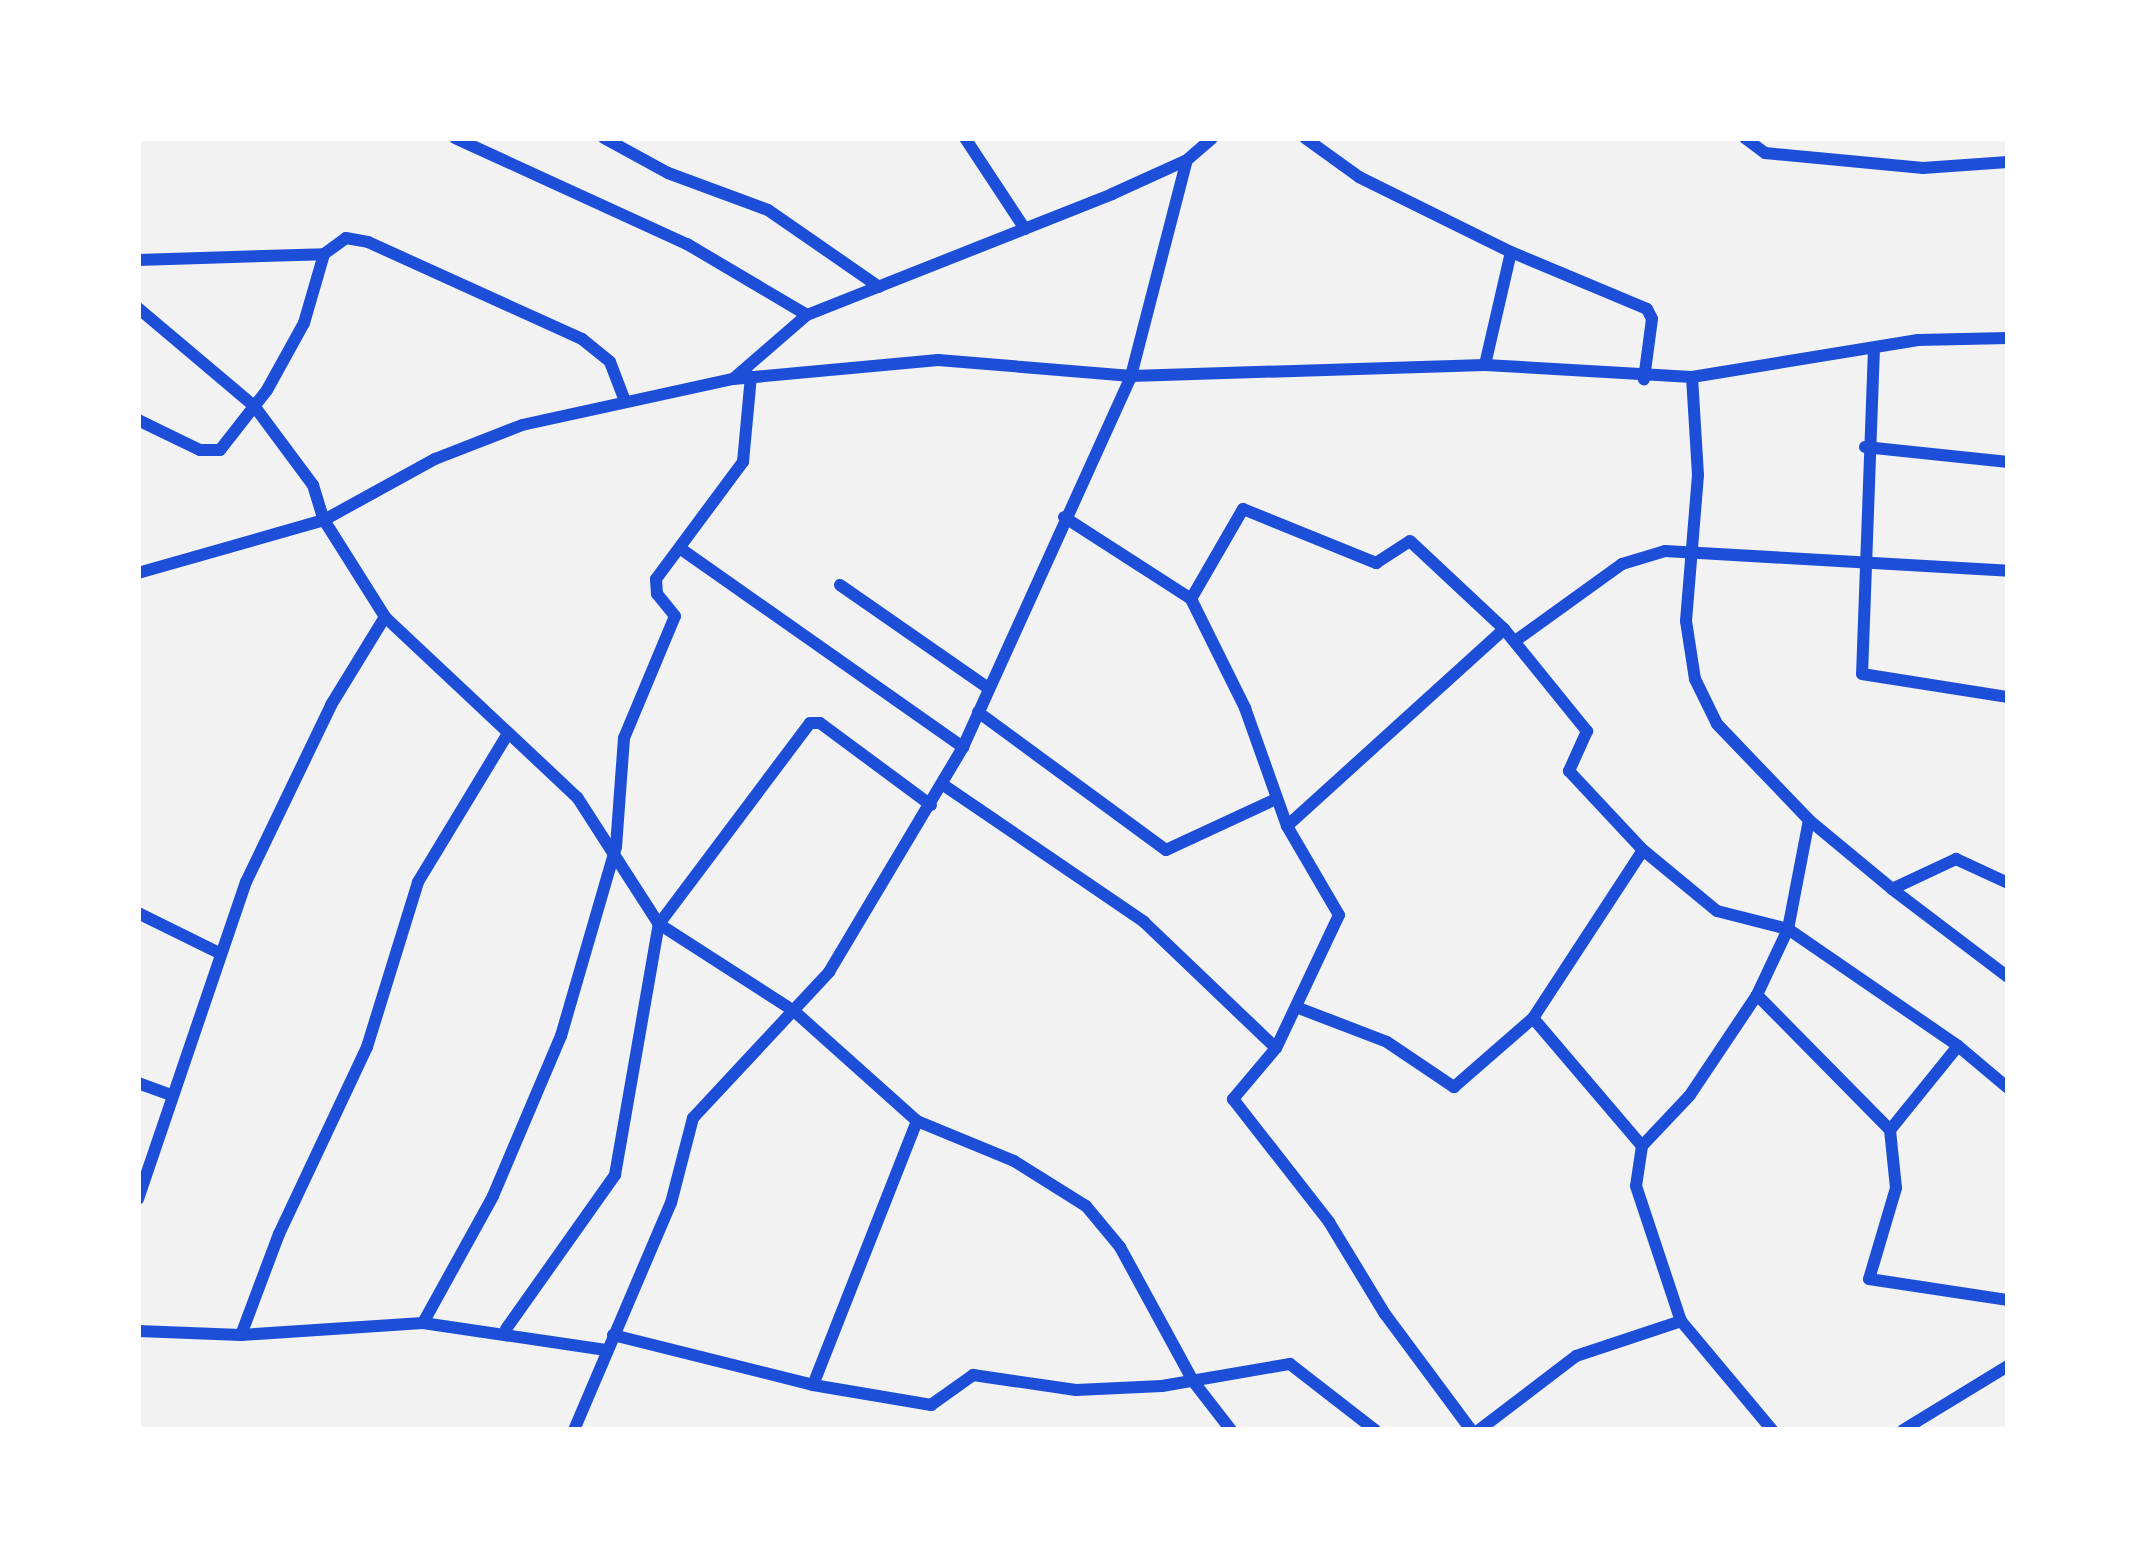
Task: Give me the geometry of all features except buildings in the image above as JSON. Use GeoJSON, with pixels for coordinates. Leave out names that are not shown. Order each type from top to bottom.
{"type":"FeatureCollection","features":[{"type":"Feature","properties":{"kind":"street"},"geometry":{"type":"LineString","coordinates":[[455,138],[687,244],[808,315]]}},
{"type":"Feature","properties":{"kind":"street"},"geometry":{"type":"LineString","coordinates":[[604,138],[668,173],[768,210],[879,287]]}},
{"type":"Feature","properties":{"kind":"street"},"geometry":{"type":"LineString","coordinates":[[964,138],[1025,229]]}},
{"type":"Feature","properties":{"kind":"street"},"geometry":{"type":"LineString","coordinates":[[733,379],[808,315],[1187,160],[1212,138]]}},
{"type":"Feature","properties":{"kind":"street"},"geometry":{"type":"LineString","coordinates":[[1305,138],[1359,177],[1511,252],[1646,309],[1652,319],[1644,379]]}},
{"type":"Feature","properties":{"kind":"street"},"geometry":{"type":"LineString","coordinates":[[1745,138],[1765,153],[1878,164],[2008,163]]}},
{"type":"Feature","properties":{"kind":"street"},"geometry":{"type":"LineString","coordinates":[[574,1430],[670,1203],[693,1118],[794,1011],[875,906],[963,747],[1131,376],[1187,160]]}},
{"type":"Feature","properties":{"kind":"street"},"geometry":{"type":"LineString","coordinates":[[138,260],[324,254],[346,238],[368,242],[548,319],[610,362],[625,401]]}},
{"type":"Feature","properties":{"kind":"street"},"geometry":{"type":"LineString","coordinates":[[1485,364],[1511,252]]}},
{"type":"Feature","properties":{"kind":"street"},"geometry":{"type":"LineString","coordinates":[[138,420],[212,453],[255,407],[304,323],[324,254]]}},
{"type":"Feature","properties":{"kind":"street"},"geometry":{"type":"LineString","coordinates":[[138,308],[255,407],[313,485],[324,520],[385,617],[577,796],[616,847],[658,924],[794,1011],[917,1121],[1014,1161],[1086,1206],[1120,1247],[1193,1381],[1231,1430]]}},
{"type":"Feature","properties":{"kind":"street"},"geometry":{"type":"LineString","coordinates":[[138,573],[324,520],[435,458],[522,425],[751,376],[938,360],[1131,376],[1485,364],[1644,379],[1692,377],[1874,347],[2008,338]]}},
{"type":"Feature","properties":{"kind":"street"},"geometry":{"type":"LineString","coordinates":[[1874,347],[1865,447],[1867,679],[2008,697]]}},
{"type":"Feature","properties":{"kind":"street"},"geometry":{"type":"LineString","coordinates":[[423,1323],[493,1196],[561,1036],[616,847],[614,788],[624,738],[675,616],[655,584],[743,462],[751,376]]}},
{"type":"Feature","properties":{"kind":"street"},"geometry":{"type":"LineString","coordinates":[[1692,377],[1694,550],[1685,621],[1695,680],[1717,724],[1809,820],[2008,977]]}},
{"type":"Feature","properties":{"kind":"street"},"geometry":{"type":"LineString","coordinates":[[1865,447],[2008,462]]}},
{"type":"Feature","properties":{"kind":"street"},"geometry":{"type":"LineString","coordinates":[[1191,599],[1246,509],[1376,562],[1410,541],[1504,629],[1587,731],[1569,771],[1643,850],[1728,918],[1788,929],[1958,1046],[2008,1088]]}},
{"type":"Feature","properties":{"kind":"street"},"geometry":{"type":"LineString","coordinates":[[1064,517],[1191,599],[1245,708],[1287,826],[1339,915],[1276,1048],[1234,1091],[1236,1105],[1329,1222],[1475,1430],[1576,1356],[1681,1322]]}},
{"type":"Feature","properties":{"kind":"street"},"geometry":{"type":"LineString","coordinates":[[681,549],[963,747]]}},
{"type":"Feature","properties":{"kind":"street"},"geometry":{"type":"LineString","coordinates":[[1515,641],[1622,563],[1694,550],[2008,571]]}},
{"type":"Feature","properties":{"kind":"street"},"geometry":{"type":"LineString","coordinates":[[840,585],[988,688]]}},
{"type":"Feature","properties":{"kind":"street"},"geometry":{"type":"LineString","coordinates":[[138,1199],[217,952],[331,704],[385,617]]}},
{"type":"Feature","properties":{"kind":"street"},"geometry":{"type":"LineString","coordinates":[[1287,826],[1504,629]]}},
{"type":"Feature","properties":{"kind":"street"},"geometry":{"type":"LineString","coordinates":[[978,712],[1166,850],[1276,799]]}},
{"type":"Feature","properties":{"kind":"street"},"geometry":{"type":"LineString","coordinates":[[506,1329],[615,1175],[658,924],[813,721],[931,806]]}},
{"type":"Feature","properties":{"kind":"street"},"geometry":{"type":"LineString","coordinates":[[242,1335],[279,1234],[367,1047],[418,882],[507,735]]}},
{"type":"Feature","properties":{"kind":"street"},"geometry":{"type":"LineString","coordinates":[[942,784],[1144,922],[1276,1048]]}},
{"type":"Feature","properties":{"kind":"street"},"geometry":{"type":"LineString","coordinates":[[1772,1430],[1681,1322],[1636,1186],[1642,1146],[1690,1095],[1757,995],[1788,929],[1809,820]]}},
{"type":"Feature","properties":{"kind":"street"},"geometry":{"type":"LineString","coordinates":[[1296,1007],[1369,1033],[1454,1087],[1533,1018],[1643,850]]}},
{"type":"Feature","properties":{"kind":"street"},"geometry":{"type":"LineString","coordinates":[[1892,889],[1956,860],[2008,883]]}},
{"type":"Feature","properties":{"kind":"street"},"geometry":{"type":"LineString","coordinates":[[138,913],[217,952]]}},
{"type":"Feature","properties":{"kind":"street"},"geometry":{"type":"LineString","coordinates":[[1757,995],[1890,1130],[1895,1188],[1868,1279],[2008,1300]]}},
{"type":"Feature","properties":{"kind":"street"},"geometry":{"type":"LineString","coordinates":[[1533,1018],[1642,1146]]}},
{"type":"Feature","properties":{"kind":"street"},"geometry":{"type":"LineString","coordinates":[[1890,1130],[1958,1046]]}},
{"type":"Feature","properties":{"kind":"street"},"geometry":{"type":"LineString","coordinates":[[138,1083],[172,1096]]}},
{"type":"Feature","properties":{"kind":"street"},"geometry":{"type":"LineString","coordinates":[[813,1385],[917,1121]]}},
{"type":"Feature","properties":{"kind":"street"},"geometry":{"type":"LineString","coordinates":[[138,1331],[242,1335],[423,1323],[506,1329],[606,1350]]}},
{"type":"Feature","properties":{"kind":"street"},"geometry":{"type":"LineString","coordinates":[[613,1334],[813,1385],[932,1405],[973,1375],[1076,1390],[1193,1381],[1290,1364],[1375,1430]]}},
{"type":"Feature","properties":{"kind":"street"},"geometry":{"type":"LineString","coordinates":[[1904,1430],[2008,1366]]}}]}
